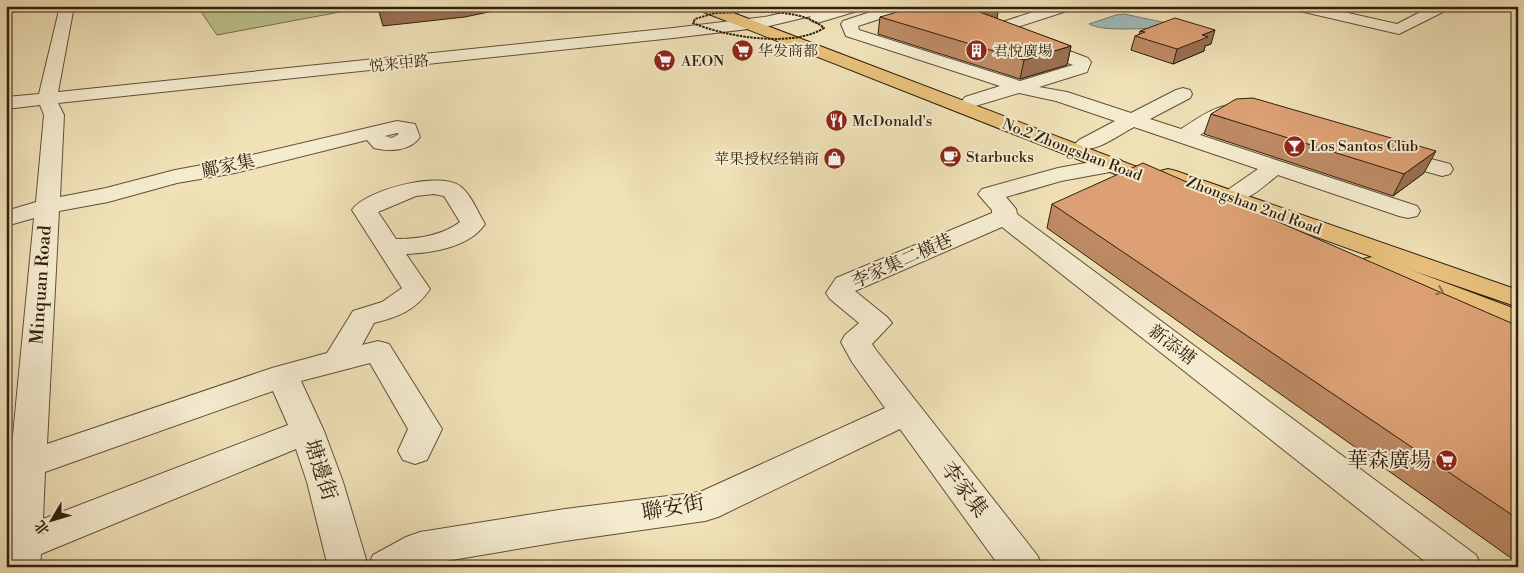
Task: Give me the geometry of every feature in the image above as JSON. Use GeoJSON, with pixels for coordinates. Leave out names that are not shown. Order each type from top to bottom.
{"type":"FeatureCollection","features":[{"type":"Feature","properties":{"kind":"main road","name":"Zhongshan 2nd Road"},"geometry":{"type":"LineString","coordinates":[[725,6],[760,24],[1086,144],[1185,187]]}},
{"type":"Feature","properties":{"kind":"main road","name":"No.2 Zhongshan Road"},"geometry":{"type":"LineString","coordinates":[[698,13],[760,24],[1113,165],[1185,187],[1474,293]]}},
{"type":"Feature","properties":{"kind":"main road"},"geometry":{"type":"LineString","coordinates":[[1185,187],[1237,194],[1283,204],[1518,285]]}},
{"type":"Feature","properties":{"kind":"main road"},"geometry":{"type":"LineString","coordinates":[[1185,187],[1264,236]]}},
{"type":"Feature","properties":{"kind":"main road"},"geometry":{"type":"LineString","coordinates":[[1347,270],[1518,342]]}},
{"type":"Feature","properties":{"kind":"main road"},"geometry":{"type":"LineString","coordinates":[[1474,293],[1518,299]]}},
{"type":"Feature","properties":{"kind":"main road"},"geometry":{"type":"LineString","coordinates":[[1474,293],[1518,320]]}},
{"type":"Feature","properties":{"kind":"street"},"geometry":{"type":"LineString","coordinates":[[6,8],[22,6]]}},
{"type":"Feature","properties":{"kind":"street","name":"Minquan Road"},"geometry":{"type":"LineString","coordinates":[[21,555],[17,468],[47,206],[54,115],[46,100],[66,6]]}},
{"type":"Feature","properties":{"kind":"street"},"geometry":{"type":"LineString","coordinates":[[760,24],[834,6]]}},
{"type":"Feature","properties":{"kind":"street"},"geometry":{"type":"LineString","coordinates":[[760,24],[817,18],[859,6]]}},
{"type":"Feature","properties":{"kind":"street"},"geometry":{"type":"LineString","coordinates":[[905,6],[849,24],[852,33],[1020,86],[1060,96],[1408,211]]}},
{"type":"Feature","properties":{"kind":"street"},"geometry":{"type":"LineString","coordinates":[[972,101],[1081,68],[1082,62],[1000,31],[1004,26],[1068,6]]}},
{"type":"Feature","properties":{"kind":"street"},"geometry":{"type":"LineString","coordinates":[[1296,6],[1399,29],[1444,6]]}},
{"type":"Feature","properties":{"kind":"street","name":"悦来中路"},"geometry":{"type":"LineString","coordinates":[[6,103],[760,24]]}},
{"type":"Feature","properties":{"kind":"street"},"geometry":{"type":"LineString","coordinates":[[1086,144],[1184,94]]}},
{"type":"Feature","properties":{"kind":"street"},"geometry":{"type":"LineString","coordinates":[[1184,137],[1223,111],[1246,110],[1265,116]]}},
{"type":"Feature","properties":{"kind":"street","name":"鄺家集"},"geometry":{"type":"LineString","coordinates":[[6,219],[47,206],[108,195],[175,177],[235,166],[371,132],[397,127],[408,128]]}},
{"type":"Feature","properties":{"kind":"street"},"geometry":{"type":"LineString","coordinates":[[1377,150],[1442,169]]}},
{"type":"Feature","properties":{"kind":"street","name":"新添塘"},"geometry":{"type":"LineString","coordinates":[[1113,165],[1058,175],[990,194],[1004,209],[1005,217],[1462,567]]}},
{"type":"Feature","properties":{"kind":"street"},"geometry":{"type":"LineString","coordinates":[[1237,194],[1275,167]]}},
{"type":"Feature","properties":{"kind":"street","name":"李家集二橫巷"},"geometry":{"type":"LineString","coordinates":[[906,412],[863,355],[856,342],[877,323],[840,293],[846,284],[1005,217]]}},
{"type":"Feature","properties":{"kind":"street"},"geometry":{"type":"LineString","coordinates":[[338,360],[363,317],[384,312],[410,298],[416,289],[388,247]]}},
{"type":"Feature","properties":{"kind":"street"},"geometry":{"type":"LineString","coordinates":[[17,468],[283,376],[378,351],[425,429],[415,451]]}},
{"type":"Feature","properties":{"kind":"street","name":"塘邊街"},"geometry":{"type":"LineString","coordinates":[[283,376],[307,431],[325,482],[348,567]]}},
{"type":"Feature","properties":{"kind":"street","name":"聯安街"},"geometry":{"type":"LineString","coordinates":[[387,567],[420,549],[565,525],[705,506],[906,412]]}},
{"type":"Feature","properties":{"kind":"street","name":"李家集"},"geometry":{"type":"LineString","coordinates":[[906,412],[1023,567]]}},
{"type":"Feature","properties":{"kind":"street"},"geometry":{"type":"LineString","coordinates":[[21,555],[307,431]]}},
{"type":"Feature","properties":{"kind":"path"},"geometry":{"type":"LineString","coordinates":[[766,12],[812,20],[821,24],[824,28],[820,33],[799,37],[752,37],[708,30],[693,23],[698,13],[766,12]]}},
{"type":"Feature","properties":{"kind":"green space"},"geometry":{"type":"Polygon","coordinates":[[[197,6],[372,6],[217,35],[197,6]]]}},
{"type":"Feature","properties":{"kind":"water"},"geometry":{"type":"Polygon","coordinates":[[[1124,14],[1167,23],[1161,28],[1124,29],[1104,28],[1089,24],[1124,14]]]}},
{"type":"Feature","properties":{"kind":"building"},"geometry":{"type":"Polygon","coordinates":[[[378,6],[436,6],[379,12],[378,6]]]}},
{"type":"Feature","properties":{"kind":"building"},"geometry":{"type":"Polygon","coordinates":[[[918,6],[990,6],[977,11],[1071,46],[1024,60],[880,17],[918,6]]]}},
{"type":"Feature","properties":{"kind":"building"},"geometry":{"type":"Polygon","coordinates":[[[1175,18],[1215,30],[1202,35],[1208,37],[1177,49],[1135,36],[1145,32],[1140,31],[1175,18]]]}},
{"type":"Feature","properties":{"kind":"building"},"geometry":{"type":"Polygon","coordinates":[[[1253,98],[1436,151],[1404,174],[1211,114],[1236,99],[1253,98]]]}},
{"type":"Feature","properties":{"kind":"building","name":"華森廣場"},"geometry":{"type":"Polygon","coordinates":[[[1143,163],[1518,326],[1518,519],[1052,204],[1143,163]]]}},
{"type":"Feature","properties":{"kind":"place","name":"华发商都"},"geometry":{"type":"Point","coordinates":[742,51]}},
{"type":"Feature","properties":{"kind":"place","name":"君悅廣場"},"geometry":{"type":"Point","coordinates":[977,51]}},
{"type":"Feature","properties":{"kind":"place","name":"AEON"},"geometry":{"type":"Point","coordinates":[665,61]}},
{"type":"Feature","properties":{"kind":"place","name":"McDonald's"},"geometry":{"type":"Point","coordinates":[836,121]}},
{"type":"Feature","properties":{"kind":"place","name":"Los Santos Club"},"geometry":{"type":"Point","coordinates":[1294,146]}},
{"type":"Feature","properties":{"kind":"place","name":"Starbucks"},"geometry":{"type":"Point","coordinates":[950,157]}},
{"type":"Feature","properties":{"kind":"place","name":"苹果授权经销商"},"geometry":{"type":"Point","coordinates":[835,159]}},
{"type":"Feature","properties":{"kind":"place","name":"華森廣場"},"geometry":{"type":"Point","coordinates":[1447,461]}}]}
